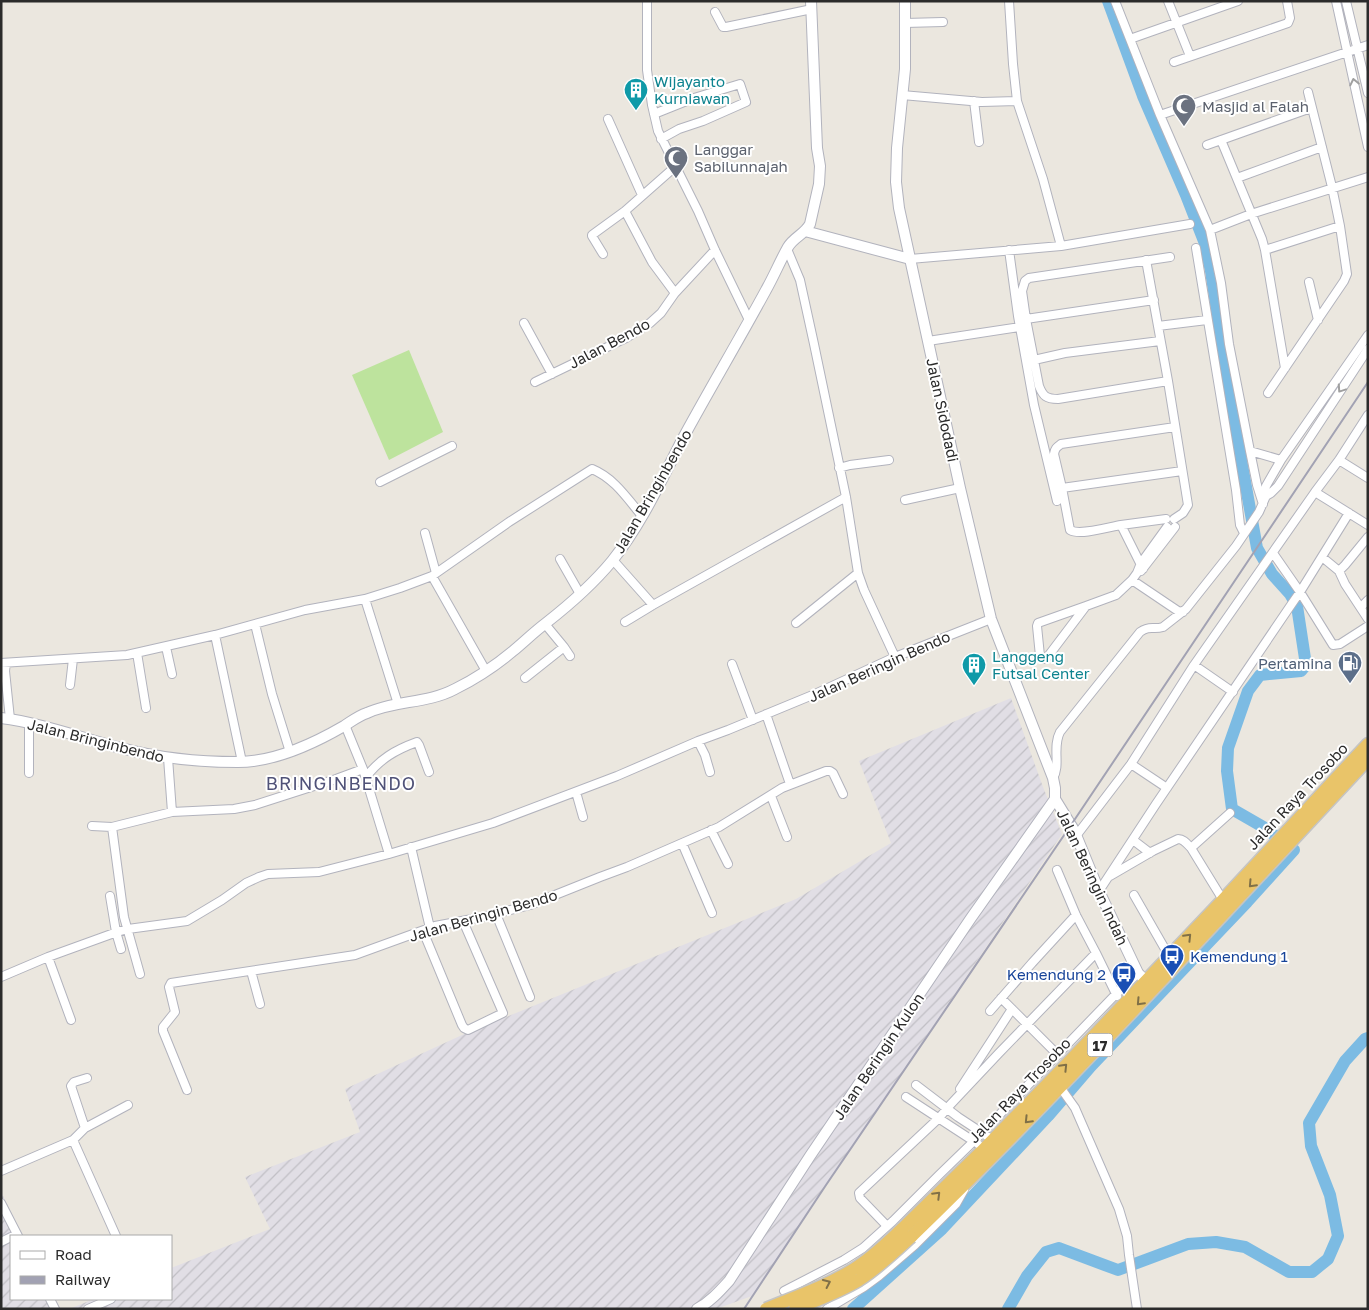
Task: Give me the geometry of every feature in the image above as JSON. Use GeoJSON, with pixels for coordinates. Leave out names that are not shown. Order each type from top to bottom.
{"type":"FeatureCollection","features":[{"type":"Feature","properties":{"kind":"highway","name":"Jalan Raya Trosobo"},"geometry":{"type":"LineString","coordinates":[[766,1309],[826,1284],[854,1269],[906,1233],[969,1181],[1063,1093],[1198,943],[1368,744]]}},
{"type":"Feature","properties":{"kind":"highway","name":"Jalan Raya Trosobo"},"geometry":{"type":"LineString","coordinates":[[794,1309],[829,1296],[860,1279],[878,1266],[984,1143],[1067,1064],[1123,1005],[1142,977],[1169,956],[1223,900],[1368,759]]}},
{"type":"Feature","properties":{"kind":"street"},"geometry":{"type":"LineString","coordinates":[[647,1],[648,70],[658,131],[749,320]]}},
{"type":"Feature","properties":{"kind":"street","name":"Jalan Sidodadi"},"geometry":{"type":"LineString","coordinates":[[905,1],[905,69],[896,148],[896,182],[899,208],[960,488],[991,619]]}},
{"type":"Feature","properties":{"kind":"street"},"geometry":{"type":"LineString","coordinates":[[1009,1],[1017,101],[1043,180],[1061,246]]}},
{"type":"Feature","properties":{"kind":"street"},"geometry":{"type":"LineString","coordinates":[[1115,1],[1160,115],[1210,230],[1220,283],[1228,344],[1257,485],[1263,504]]}},
{"type":"Feature","properties":{"kind":"street"},"geometry":{"type":"LineString","coordinates":[[1168,1],[1190,56]]}},
{"type":"Feature","properties":{"kind":"street"},"geometry":{"type":"LineString","coordinates":[[1130,39],[1238,1]]}},
{"type":"Feature","properties":{"kind":"street"},"geometry":{"type":"LineString","coordinates":[[1174,62],[1288,23],[1290,18],[1287,1]]}},
{"type":"Feature","properties":{"kind":"street"},"geometry":{"type":"LineString","coordinates":[[1336,1],[1368,147]]}},
{"type":"Feature","properties":{"kind":"street"},"geometry":{"type":"LineString","coordinates":[[1346,1],[1368,93]]}},
{"type":"Feature","properties":{"kind":"street"},"geometry":{"type":"LineString","coordinates":[[715,12],[723,27],[726,27],[811,5],[820,184],[810,224],[800,234]]}},
{"type":"Feature","properties":{"kind":"street"},"geometry":{"type":"LineString","coordinates":[[905,23],[943,22]]}},
{"type":"Feature","properties":{"kind":"street"},"geometry":{"type":"LineString","coordinates":[[1160,115],[1368,45]]}},
{"type":"Feature","properties":{"kind":"street"},"geometry":{"type":"LineString","coordinates":[[654,114],[694,98],[740,84],[746,102],[703,121],[679,129],[661,139]]}},
{"type":"Feature","properties":{"kind":"street"},"geometry":{"type":"LineString","coordinates":[[1268,392],[1347,274],[1332,187],[1308,92]]}},
{"type":"Feature","properties":{"kind":"street"},"geometry":{"type":"LineString","coordinates":[[902,95],[974,102],[1017,101]]}},
{"type":"Feature","properties":{"kind":"street"},"geometry":{"type":"LineString","coordinates":[[974,102],[979,142]]}},
{"type":"Feature","properties":{"kind":"street"},"geometry":{"type":"LineString","coordinates":[[1207,145],[1311,108]]}},
{"type":"Feature","properties":{"kind":"street"},"geometry":{"type":"LineString","coordinates":[[608,119],[642,195]]}},
{"type":"Feature","properties":{"kind":"street"},"geometry":{"type":"LineString","coordinates":[[1221,140],[1264,250],[1285,368]]}},
{"type":"Feature","properties":{"kind":"street"},"geometry":{"type":"LineString","coordinates":[[1237,178],[1322,147]]}},
{"type":"Feature","properties":{"kind":"street"},"geometry":{"type":"LineString","coordinates":[[603,254],[592,234],[626,211],[676,166]]}},
{"type":"Feature","properties":{"kind":"street"},"geometry":{"type":"LineString","coordinates":[[1210,230],[1251,214],[1368,177]]}},
{"type":"Feature","properties":{"kind":"street"},"geometry":{"type":"LineString","coordinates":[[626,211],[652,262],[675,293]]}},
{"type":"Feature","properties":{"kind":"street"},"geometry":{"type":"LineString","coordinates":[[800,234],[910,260],[1061,246],[1190,224]]}},
{"type":"Feature","properties":{"kind":"street"},"geometry":{"type":"LineString","coordinates":[[1264,250],[1340,226]]}},
{"type":"Feature","properties":{"kind":"street","name":"Jalan Bringinbendo"},"geometry":{"type":"LineString","coordinates":[[6,719],[29,723],[123,749],[168,758],[242,762],[259,760],[290,752],[345,725],[354,718],[384,706],[441,696],[486,671],[555,617],[613,560],[642,516],[787,249],[800,234]]}},
{"type":"Feature","properties":{"kind":"street"},"geometry":{"type":"LineString","coordinates":[[1196,248],[1236,490],[1240,525],[1244,533]]}},
{"type":"Feature","properties":{"kind":"street"},"geometry":{"type":"LineString","coordinates":[[787,249],[800,280],[846,497],[858,573],[895,657]]}},
{"type":"Feature","properties":{"kind":"street","name":"Jalan Bendo"},"geometry":{"type":"LineString","coordinates":[[535,382],[626,338],[650,323],[661,314],[675,293],[715,250]]}},
{"type":"Feature","properties":{"kind":"street"},"geometry":{"type":"LineString","coordinates":[[1009,250],[1034,405],[1057,501]]}},
{"type":"Feature","properties":{"kind":"street"},"geometry":{"type":"LineString","coordinates":[[1168,381],[1058,399],[1050,399],[1044,396],[1039,386],[1022,291],[1025,281],[1030,278],[1170,256]]}},
{"type":"Feature","properties":{"kind":"street"},"geometry":{"type":"LineString","coordinates":[[1086,606],[1049,655],[1043,659],[1040,656],[1038,623],[1116,594],[1138,571],[1170,523],[1183,513],[1188,505],[1146,260]]}},
{"type":"Feature","properties":{"kind":"street"},"geometry":{"type":"LineString","coordinates":[[1309,282],[1318,320]]}},
{"type":"Feature","properties":{"kind":"street"},"geometry":{"type":"LineString","coordinates":[[1026,319],[1154,300]]}},
{"type":"Feature","properties":{"kind":"street"},"geometry":{"type":"LineString","coordinates":[[1158,326],[1207,320]]}},
{"type":"Feature","properties":{"kind":"street"},"geometry":{"type":"LineString","coordinates":[[524,323],[552,374]]}},
{"type":"Feature","properties":{"kind":"street"},"geometry":{"type":"LineString","coordinates":[[928,341],[1020,327]]}},
{"type":"Feature","properties":{"kind":"street"},"geometry":{"type":"LineString","coordinates":[[1263,504],[1266,486],[1281,460],[1368,335]]}},
{"type":"Feature","properties":{"kind":"street"},"geometry":{"type":"LineString","coordinates":[[1034,360],[1065,353],[1160,341]]}},
{"type":"Feature","properties":{"kind":"street"},"geometry":{"type":"LineString","coordinates":[[1053,778],[1055,773],[1056,742],[1060,732],[1140,632],[1149,627],[1163,627],[1186,609],[1231,553],[1263,504],[1278,486],[1368,349]]}},
{"type":"Feature","properties":{"kind":"street"},"geometry":{"type":"LineString","coordinates":[[1076,836],[1131,764],[1194,665],[1339,460],[1368,415]]}},
{"type":"Feature","properties":{"kind":"street"},"geometry":{"type":"LineString","coordinates":[[1170,523],[1121,525],[1073,532],[1068,526],[1054,454],[1056,447],[1061,444],[1175,427]]}},
{"type":"Feature","properties":{"kind":"street"},"geometry":{"type":"LineString","coordinates":[[380,482],[452,446]]}},
{"type":"Feature","properties":{"kind":"street"},"geometry":{"type":"LineString","coordinates":[[1250,451],[1281,460]]}},
{"type":"Feature","properties":{"kind":"street"},"geometry":{"type":"LineString","coordinates":[[839,468],[889,460]]}},
{"type":"Feature","properties":{"kind":"street"},"geometry":{"type":"LineString","coordinates":[[1339,460],[1368,478]]}},
{"type":"Feature","properties":{"kind":"street"},"geometry":{"type":"LineString","coordinates":[[6,719],[4,663],[127,655],[215,635],[304,610],[365,599],[400,588],[434,575],[510,522],[592,469],[606,476],[615,484],[642,516]]}},
{"type":"Feature","properties":{"kind":"street"},"geometry":{"type":"LineString","coordinates":[[1276,469],[1286,474]]}},
{"type":"Feature","properties":{"kind":"street"},"geometry":{"type":"LineString","coordinates":[[1062,488],[1182,471]]}},
{"type":"Feature","properties":{"kind":"street"},"geometry":{"type":"LineString","coordinates":[[905,500],[960,488]]}},
{"type":"Feature","properties":{"kind":"street"},"geometry":{"type":"LineString","coordinates":[[1315,492],[1368,525]]}},
{"type":"Feature","properties":{"kind":"street"},"geometry":{"type":"LineString","coordinates":[[625,622],[846,497]]}},
{"type":"Feature","properties":{"kind":"street"},"geometry":{"type":"LineString","coordinates":[[1099,891],[1296,599],[1349,513]]}},
{"type":"Feature","properties":{"kind":"street"},"geometry":{"type":"LineString","coordinates":[[1121,525],[1138,571],[1182,612]]}},
{"type":"Feature","properties":{"kind":"street"},"geometry":{"type":"LineString","coordinates":[[425,533],[434,575],[486,671]]}},
{"type":"Feature","properties":{"kind":"street"},"geometry":{"type":"LineString","coordinates":[[1339,571],[1368,537]]}},
{"type":"Feature","properties":{"kind":"street"},"geometry":{"type":"LineString","coordinates":[[1322,557],[1339,571],[1368,620]]}},
{"type":"Feature","properties":{"kind":"street"},"geometry":{"type":"LineString","coordinates":[[560,559],[580,594]]}},
{"type":"Feature","properties":{"kind":"street"},"geometry":{"type":"LineString","coordinates":[[1268,559],[1296,599],[1333,644],[1340,644],[1368,626]]}},
{"type":"Feature","properties":{"kind":"street"},"geometry":{"type":"LineString","coordinates":[[613,560],[653,605]]}},
{"type":"Feature","properties":{"kind":"street"},"geometry":{"type":"LineString","coordinates":[[796,623],[858,573]]}},
{"type":"Feature","properties":{"kind":"street"},"geometry":{"type":"LineString","coordinates":[[365,599],[398,704]]}},
{"type":"Feature","properties":{"kind":"street"},"geometry":{"type":"LineString","coordinates":[[1360,607],[1368,600]]}},
{"type":"Feature","properties":{"kind":"street"},"geometry":{"type":"LineString","coordinates":[[991,619],[1053,778],[1055,799]]}},
{"type":"Feature","properties":{"kind":"street","name":"Jalan Beringin Bendo"},"geometry":{"type":"LineString","coordinates":[[1,977],[116,932],[187,921],[246,883],[268,874],[319,872],[389,854],[493,823],[617,776],[698,740],[728,730],[815,694],[895,657],[991,619]]}},
{"type":"Feature","properties":{"kind":"street"},"geometry":{"type":"LineString","coordinates":[[255,624],[272,694],[290,752]]}},
{"type":"Feature","properties":{"kind":"street"},"geometry":{"type":"LineString","coordinates":[[545,624],[570,656]]}},
{"type":"Feature","properties":{"kind":"street"},"geometry":{"type":"LineString","coordinates":[[215,635],[242,762]]}},
{"type":"Feature","properties":{"kind":"street"},"geometry":{"type":"LineString","coordinates":[[166,647],[172,674]]}},
{"type":"Feature","properties":{"kind":"street"},"geometry":{"type":"LineString","coordinates":[[525,678],[564,647]]}},
{"type":"Feature","properties":{"kind":"street"},"geometry":{"type":"LineString","coordinates":[[137,653],[146,708]]}},
{"type":"Feature","properties":{"kind":"street"},"geometry":{"type":"LineString","coordinates":[[70,686],[73,659]]}},
{"type":"Feature","properties":{"kind":"street"},"geometry":{"type":"LineString","coordinates":[[732,664],[753,720]]}},
{"type":"Feature","properties":{"kind":"street"},"geometry":{"type":"LineString","coordinates":[[1194,665],[1233,692]]}},
{"type":"Feature","properties":{"kind":"street"},"geometry":{"type":"LineString","coordinates":[[766,714],[790,784]]}},
{"type":"Feature","properties":{"kind":"street"},"geometry":{"type":"LineString","coordinates":[[29,723],[29,773]]}},
{"type":"Feature","properties":{"kind":"street"},"geometry":{"type":"LineString","coordinates":[[345,725],[366,777],[389,854]]}},
{"type":"Feature","properties":{"kind":"street"},"geometry":{"type":"LineString","coordinates":[[698,740],[710,772]]}},
{"type":"Feature","properties":{"kind":"street"},"geometry":{"type":"LineString","coordinates":[[366,777],[377,763],[417,742],[429,772]]}},
{"type":"Feature","properties":{"kind":"street"},"geometry":{"type":"LineString","coordinates":[[168,758],[172,812]]}},
{"type":"Feature","properties":{"kind":"street"},"geometry":{"type":"LineString","coordinates":[[1131,764],[1167,788]]}},
{"type":"Feature","properties":{"kind":"street"},"geometry":{"type":"LineString","coordinates":[[92,826],[112,827],[172,812],[234,809],[254,805],[363,769]]}},
{"type":"Feature","properties":{"kind":"street","name":"Jalan Beringin Bendo"},"geometry":{"type":"LineString","coordinates":[[187,1090],[162,1030],[175,1012],[169,985],[173,983],[355,955],[427,930],[530,905],[627,867],[719,827],[790,784],[826,771],[833,773],[842,794]]}},
{"type":"Feature","properties":{"kind":"street"},"geometry":{"type":"LineString","coordinates":[[576,792],[583,817]]}},
{"type":"Feature","properties":{"kind":"street"},"geometry":{"type":"LineString","coordinates":[[771,796],[787,837]]}},
{"type":"Feature","properties":{"kind":"street","name":"Jalan Beringin Indah"},"geometry":{"type":"LineString","coordinates":[[1055,799],[1076,836],[1099,891],[1142,977]]}},
{"type":"Feature","properties":{"kind":"street","name":"Jalan Beringin Kulon"},"geometry":{"type":"LineString","coordinates":[[697,1309],[715,1297],[729,1281],[814,1149],[971,918],[1055,799]]}},
{"type":"Feature","properties":{"kind":"street"},"geometry":{"type":"LineString","coordinates":[[1191,848],[1230,813]]}},
{"type":"Feature","properties":{"kind":"street"},"geometry":{"type":"LineString","coordinates":[[112,827],[124,917],[140,974]]}},
{"type":"Feature","properties":{"kind":"street"},"geometry":{"type":"LineString","coordinates":[[711,830],[728,864]]}},
{"type":"Feature","properties":{"kind":"street"},"geometry":{"type":"LineString","coordinates":[[1108,878],[1150,853],[1178,839],[1184,840],[1191,848],[1223,900]]}},
{"type":"Feature","properties":{"kind":"street"},"geometry":{"type":"LineString","coordinates":[[1133,840],[1150,853]]}},
{"type":"Feature","properties":{"kind":"street"},"geometry":{"type":"LineString","coordinates":[[682,842],[712,913]]}},
{"type":"Feature","properties":{"kind":"street"},"geometry":{"type":"LineString","coordinates":[[411,847],[427,930],[462,1025],[468,1030],[503,1013],[463,921]]}},
{"type":"Feature","properties":{"kind":"street"},"geometry":{"type":"LineString","coordinates":[[1056,870],[1076,915],[1123,1005]]}},
{"type":"Feature","properties":{"kind":"street"},"geometry":{"type":"LineString","coordinates":[[1134,895],[1169,956]]}},
{"type":"Feature","properties":{"kind":"street"},"geometry":{"type":"LineString","coordinates":[[110,896],[121,949]]}},
{"type":"Feature","properties":{"kind":"street"},"geometry":{"type":"LineString","coordinates":[[496,914],[530,997]]}},
{"type":"Feature","properties":{"kind":"street"},"geometry":{"type":"LineString","coordinates":[[990,1011],[1076,915]]}},
{"type":"Feature","properties":{"kind":"street"},"geometry":{"type":"LineString","coordinates":[[887,1226],[860,1198],[859,1193],[939,1118],[1096,953]]}},
{"type":"Feature","properties":{"kind":"street"},"geometry":{"type":"LineString","coordinates":[[48,957],[71,1020]]}},
{"type":"Feature","properties":{"kind":"street"},"geometry":{"type":"LineString","coordinates":[[251,971],[260,1004]]}},
{"type":"Feature","properties":{"kind":"street"},"geometry":{"type":"LineString","coordinates":[[982,1132],[1116,994],[1142,977]]}},
{"type":"Feature","properties":{"kind":"street"},"geometry":{"type":"LineString","coordinates":[[1001,998],[1058,1055]]}},
{"type":"Feature","properties":{"kind":"street"},"geometry":{"type":"LineString","coordinates":[[949,1106],[1012,1008]]}},
{"type":"Feature","properties":{"kind":"street"},"geometry":{"type":"LineString","coordinates":[[85,1128],[70,1086],[74,1082],[87,1078]]}},
{"type":"Feature","properties":{"kind":"street"},"geometry":{"type":"LineString","coordinates":[[916,1085],[949,1106],[958,1117],[982,1132],[984,1143]]}},
{"type":"Feature","properties":{"kind":"street"},"geometry":{"type":"LineString","coordinates":[[1063,1093],[1074,1108],[1119,1209],[1127,1236],[1137,1309]]}},
{"type":"Feature","properties":{"kind":"street"},"geometry":{"type":"LineString","coordinates":[[906,1097],[984,1143]]}},
{"type":"Feature","properties":{"kind":"street"},"geometry":{"type":"LineString","coordinates":[[1,1171],[73,1140],[85,1128],[128,1105]]}},
{"type":"Feature","properties":{"kind":"street"},"geometry":{"type":"LineString","coordinates":[[982,1132],[984,1143]]}},
{"type":"Feature","properties":{"kind":"street"},"geometry":{"type":"LineString","coordinates":[[73,1140],[116,1235]]}},
{"type":"Feature","properties":{"kind":"street"},"geometry":{"type":"LineString","coordinates":[[784,1291],[863,1248],[938,1175],[984,1143]]}},
{"type":"Feature","properties":{"kind":"street"},"geometry":{"type":"LineString","coordinates":[[827,1309],[880,1276],[915,1245],[956,1204],[969,1181]]}},
{"type":"Feature","properties":{"kind":"street"},"geometry":{"type":"LineString","coordinates":[[1,1203],[15,1235]]}},
{"type":"Feature","properties":{"kind":"street"},"geometry":{"type":"LineString","coordinates":[[799,1284],[811,1309]]}},
{"type":"Feature","properties":{"kind":"street"},"geometry":{"type":"LineString","coordinates":[[88,1309],[109,1300]]}},
{"type":"Feature","properties":{"kind":"shaded area"},"geometry":{"type":"Polygon","coordinates":[[[1011,698],[1062,834],[752,1296],[716,1309],[69,1309],[92,1300],[172,1300],[172,1268],[270,1229],[245,1177],[360,1132],[345,1089],[462,1035],[796,899],[891,843],[859,761],[1011,698]]]}},
{"type":"Feature","properties":{"kind":"shaded area"},"geometry":{"type":"Polygon","coordinates":[[[1,1192],[22,1235],[10,1235],[10,1300],[54,1300],[59,1309],[1,1309],[1,1192]]]}},
{"type":"Feature","properties":{"kind":"green space"},"geometry":{"type":"Polygon","coordinates":[[[409,350],[443,432],[389,460],[352,375],[409,350]]]}},
{"type":"Feature","properties":{"kind":"waterway"},"geometry":{"type":"LineString","coordinates":[[853,1309],[942,1229],[1048,1116],[1091,1066],[1294,850],[1265,828],[1232,809],[1227,771],[1228,748],[1248,691],[1260,675],[1301,671],[1306,665],[1297,606],[1290,594],[1272,574],[1257,548],[1230,398],[1211,271],[1204,241],[1143,96],[1108,1]]}},
{"type":"Feature","properties":{"kind":"waterway"},"geometry":{"type":"LineString","coordinates":[[1008,1309],[1027,1276],[1046,1252],[1059,1248],[1118,1270],[1188,1244],[1216,1242],[1245,1247],[1289,1272],[1312,1272],[1328,1259],[1338,1236],[1330,1195],[1311,1146],[1309,1123],[1345,1061],[1368,1038]]}},
{"type":"Feature","properties":{"kind":"railway"},"geometry":{"type":"LineString","coordinates":[[744,1309],[1368,382]]}},
{"type":"Feature","properties":{"kind":"place","name":"Wijayanto Kurniawan"},"geometry":{"type":"Point","coordinates":[636,111]}},
{"type":"Feature","properties":{"kind":"place","name":"Masjid al Falah"},"geometry":{"type":"Point","coordinates":[1184,127]}},
{"type":"Feature","properties":{"kind":"place","name":"Langgar Sabilunnajah"},"geometry":{"type":"Point","coordinates":[676,179]}},
{"type":"Feature","properties":{"kind":"place","name":"Pertamina"},"geometry":{"type":"Point","coordinates":[1350,684]}},
{"type":"Feature","properties":{"kind":"place","name":"Langgeng Futsal Center"},"geometry":{"type":"Point","coordinates":[974,686]}},
{"type":"Feature","properties":{"kind":"place","name":"Kemendung 1"},"geometry":{"type":"Point","coordinates":[1172,977]}},
{"type":"Feature","properties":{"kind":"place","name":"Kemendung 2"},"geometry":{"type":"Point","coordinates":[1124,995]}},
{"type":"Feature","properties":{"kind":"district","name":"BRINGINBENDO"},"geometry":{"type":"Point","coordinates":[341,783]}}]}
